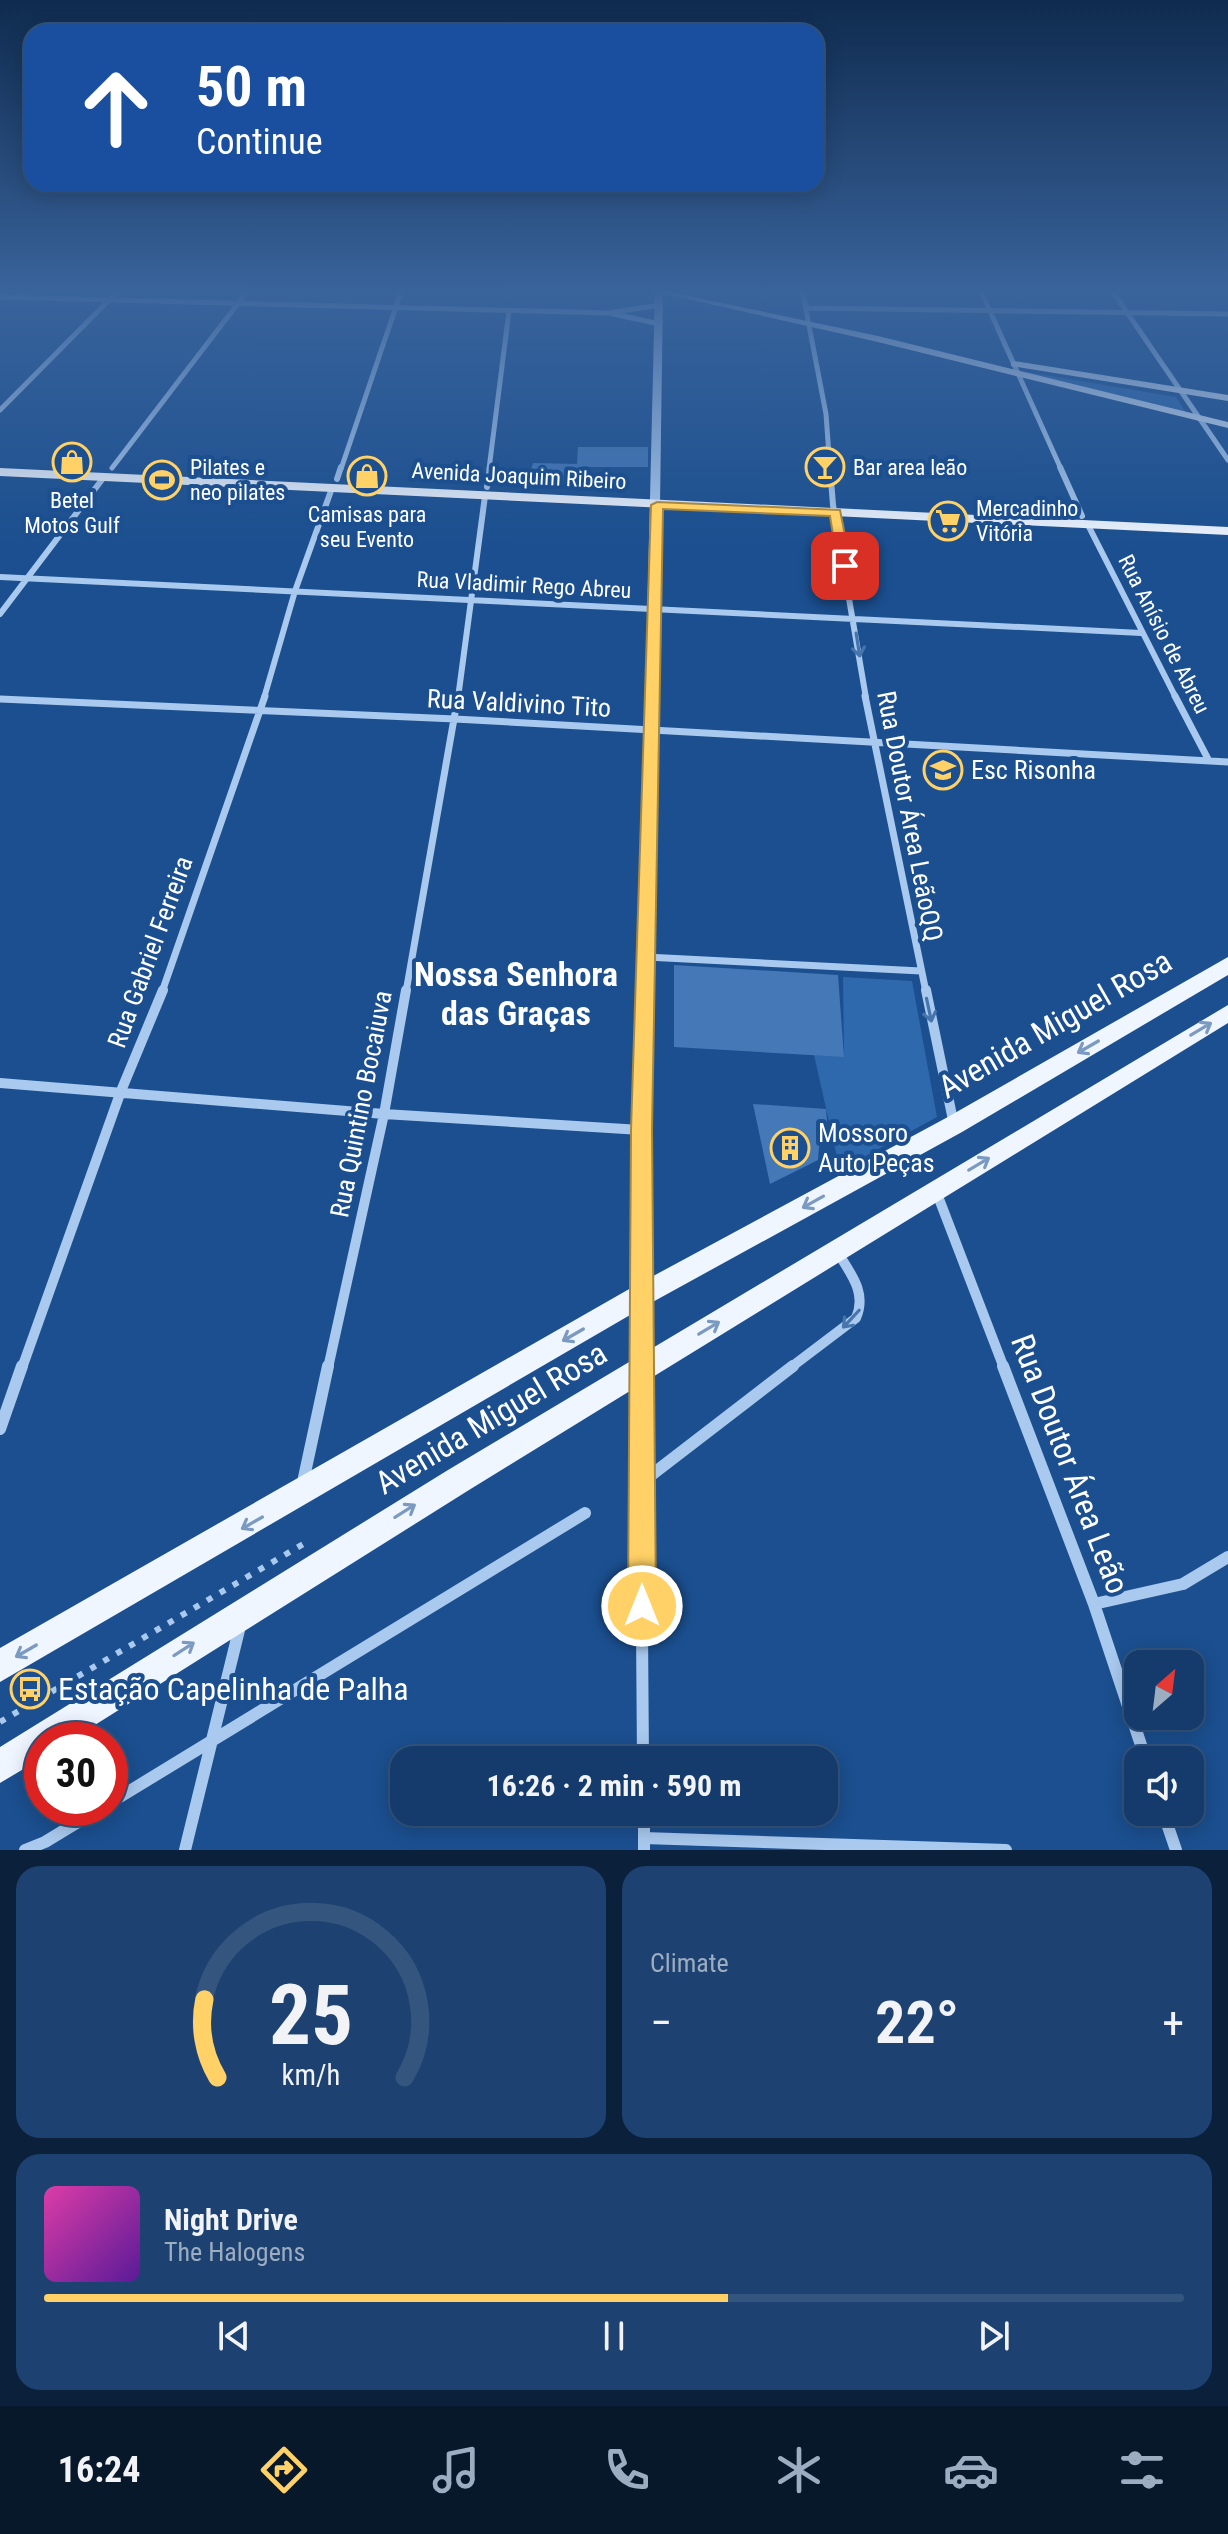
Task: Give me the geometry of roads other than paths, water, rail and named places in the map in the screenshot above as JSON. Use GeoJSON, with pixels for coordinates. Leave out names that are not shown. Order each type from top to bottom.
{"type":"FeatureCollection","features":[{"type":"Feature","properties":{"kind":"main road"},"geometry":{"type":"LineString","coordinates":[[1021,375],[1228,425]]}},
{"type":"Feature","properties":{"kind":"main road"},"geometry":{"type":"LineString","coordinates":[[1081,375],[1228,398]]}},
{"type":"Feature","properties":{"kind":"main road","name":"Avenida Joaquim Ribeiro"},"geometry":{"type":"LineString","coordinates":[[0,463],[108,472],[656,501],[1085,520],[1228,522]]}},
{"type":"Feature","properties":{"kind":"main road","name":"Avenida Joaquim Ribeiro"},"geometry":{"type":"LineString","coordinates":[[0,472],[108,472]]}},
{"type":"Feature","properties":{"kind":"main road","name":"Avenida Joaquim Ribeiro"},"geometry":{"type":"LineString","coordinates":[[1085,520],[1228,531]]}},
{"type":"Feature","properties":{"kind":"main road","name":"Avenida Miguel Rosa"},"geometry":{"type":"LineString","coordinates":[[0,1666],[640,1296],[954,1125],[1228,965]]}},
{"type":"Feature","properties":{"kind":"main road","name":"Avenida Miguel Rosa"},"geometry":{"type":"LineString","coordinates":[[0,1766],[244,1610],[1228,1013]]}},
{"type":"Feature","properties":{"kind":"street"},"geometry":{"type":"LineString","coordinates":[[0,410],[34,375]]}},
{"type":"Feature","properties":{"kind":"street"},"geometry":{"type":"LineString","coordinates":[[0,614],[183,375]]}},
{"type":"Feature","properties":{"kind":"street","name":"Rua Gabriel Ferreira"},"geometry":{"type":"LineString","coordinates":[[0,1429],[121,1091],[164,988],[260,712],[295,591],[371,375]]}},
{"type":"Feature","properties":{"kind":"street","name":"Rua Quintino Bocaiuva"},"geometry":{"type":"LineString","coordinates":[[300,1495],[384,1114],[455,719],[501,375]]}},
{"type":"Feature","properties":{"kind":"street"},"geometry":{"type":"LineString","coordinates":[[643,1746],[641,1130],[659,375]]}},
{"type":"Feature","properties":{"kind":"street"},"geometry":{"type":"LineString","coordinates":[[818,375],[826,414],[834,509]]}},
{"type":"Feature","properties":{"kind":"street","name":"Rua Anísio de Abreu"},"geometry":{"type":"LineString","coordinates":[[1020,375],[1085,520],[1208,759]]}},
{"type":"Feature","properties":{"kind":"street"},"geometry":{"type":"LineString","coordinates":[[1169,375],[1228,460]]}},
{"type":"Feature","properties":{"kind":"street","name":"Rua Doutor Área LeãoQQ"},"geometry":{"type":"LineString","coordinates":[[834,509],[873,741],[954,1125]]}},
{"type":"Feature","properties":{"kind":"street","name":"Rua Vladimir Rego Abreu"},"geometry":{"type":"LineString","coordinates":[[0,577],[1141,633]]}},
{"type":"Feature","properties":{"kind":"street","name":"Rua Valdivino Tito"},"geometry":{"type":"LineString","coordinates":[[0,699],[652,729],[1228,762]]}},
{"type":"Feature","properties":{"kind":"street"},"geometry":{"type":"LineString","coordinates":[[646,957],[921,971]]}},
{"type":"Feature","properties":{"kind":"street"},"geometry":{"type":"LineString","coordinates":[[0,1083],[384,1114],[641,1130]]}},
{"type":"Feature","properties":{"kind":"street","name":"Rua Doutor Área Leão"},"geometry":{"type":"LineString","coordinates":[[936,1190],[1094,1604],[1141,1746]]}},
{"type":"Feature","properties":{"kind":"street"},"geometry":{"type":"LineString","coordinates":[[641,1483],[856,1318],[862,1301],[837,1251]]}},
{"type":"Feature","properties":{"kind":"street"},"geometry":{"type":"LineString","coordinates":[[128,1792],[585,1513]]}},
{"type":"Feature","properties":{"kind":"street"},"geometry":{"type":"LineString","coordinates":[[1094,1604],[1183,1584],[1228,1557]]}},
{"type":"Feature","properties":{"kind":"street"},"geometry":{"type":"LineString","coordinates":[[185,1850],[244,1610]]}},
{"type":"Feature","properties":{"kind":"street"},"geometry":{"type":"LineString","coordinates":[[25,1850],[71,1826]]}},
{"type":"Feature","properties":{"kind":"street"},"geometry":{"type":"LineString","coordinates":[[1168,1826],[1176,1850]]}},
{"type":"Feature","properties":{"kind":"street"},"geometry":{"type":"LineString","coordinates":[[644,1844],[1006,1850]]}},
{"type":"Feature","properties":{"kind":"place","name":"Betel Motos Gulf"},"geometry":{"type":"Point","coordinates":[72,462]}},
{"type":"Feature","properties":{"kind":"place","name":"Bar area leão"},"geometry":{"type":"Point","coordinates":[825,467]}},
{"type":"Feature","properties":{"kind":"place","name":"Camisas para seu Evento"},"geometry":{"type":"Point","coordinates":[367,476]}},
{"type":"Feature","properties":{"kind":"place","name":"Pilates e neo pilates"},"geometry":{"type":"Point","coordinates":[162,480]}},
{"type":"Feature","properties":{"kind":"place","name":"Mercadinho Vitória"},"geometry":{"type":"Point","coordinates":[948,521]}},
{"type":"Feature","properties":{"kind":"place","name":"Esc Risonha"},"geometry":{"type":"Point","coordinates":[943,770]}},
{"type":"Feature","properties":{"kind":"place","name":"Mossoro Auto Peças"},"geometry":{"type":"Point","coordinates":[790,1148]}},
{"type":"Feature","properties":{"kind":"place","name":"Estação Capelinha de Palha"},"geometry":{"type":"Point","coordinates":[30,1689]}},
{"type":"Feature","properties":{"kind":"district","name":"Nossa Senhora das Graças"},"geometry":{"type":"Point","coordinates":[516,994]}}]}
